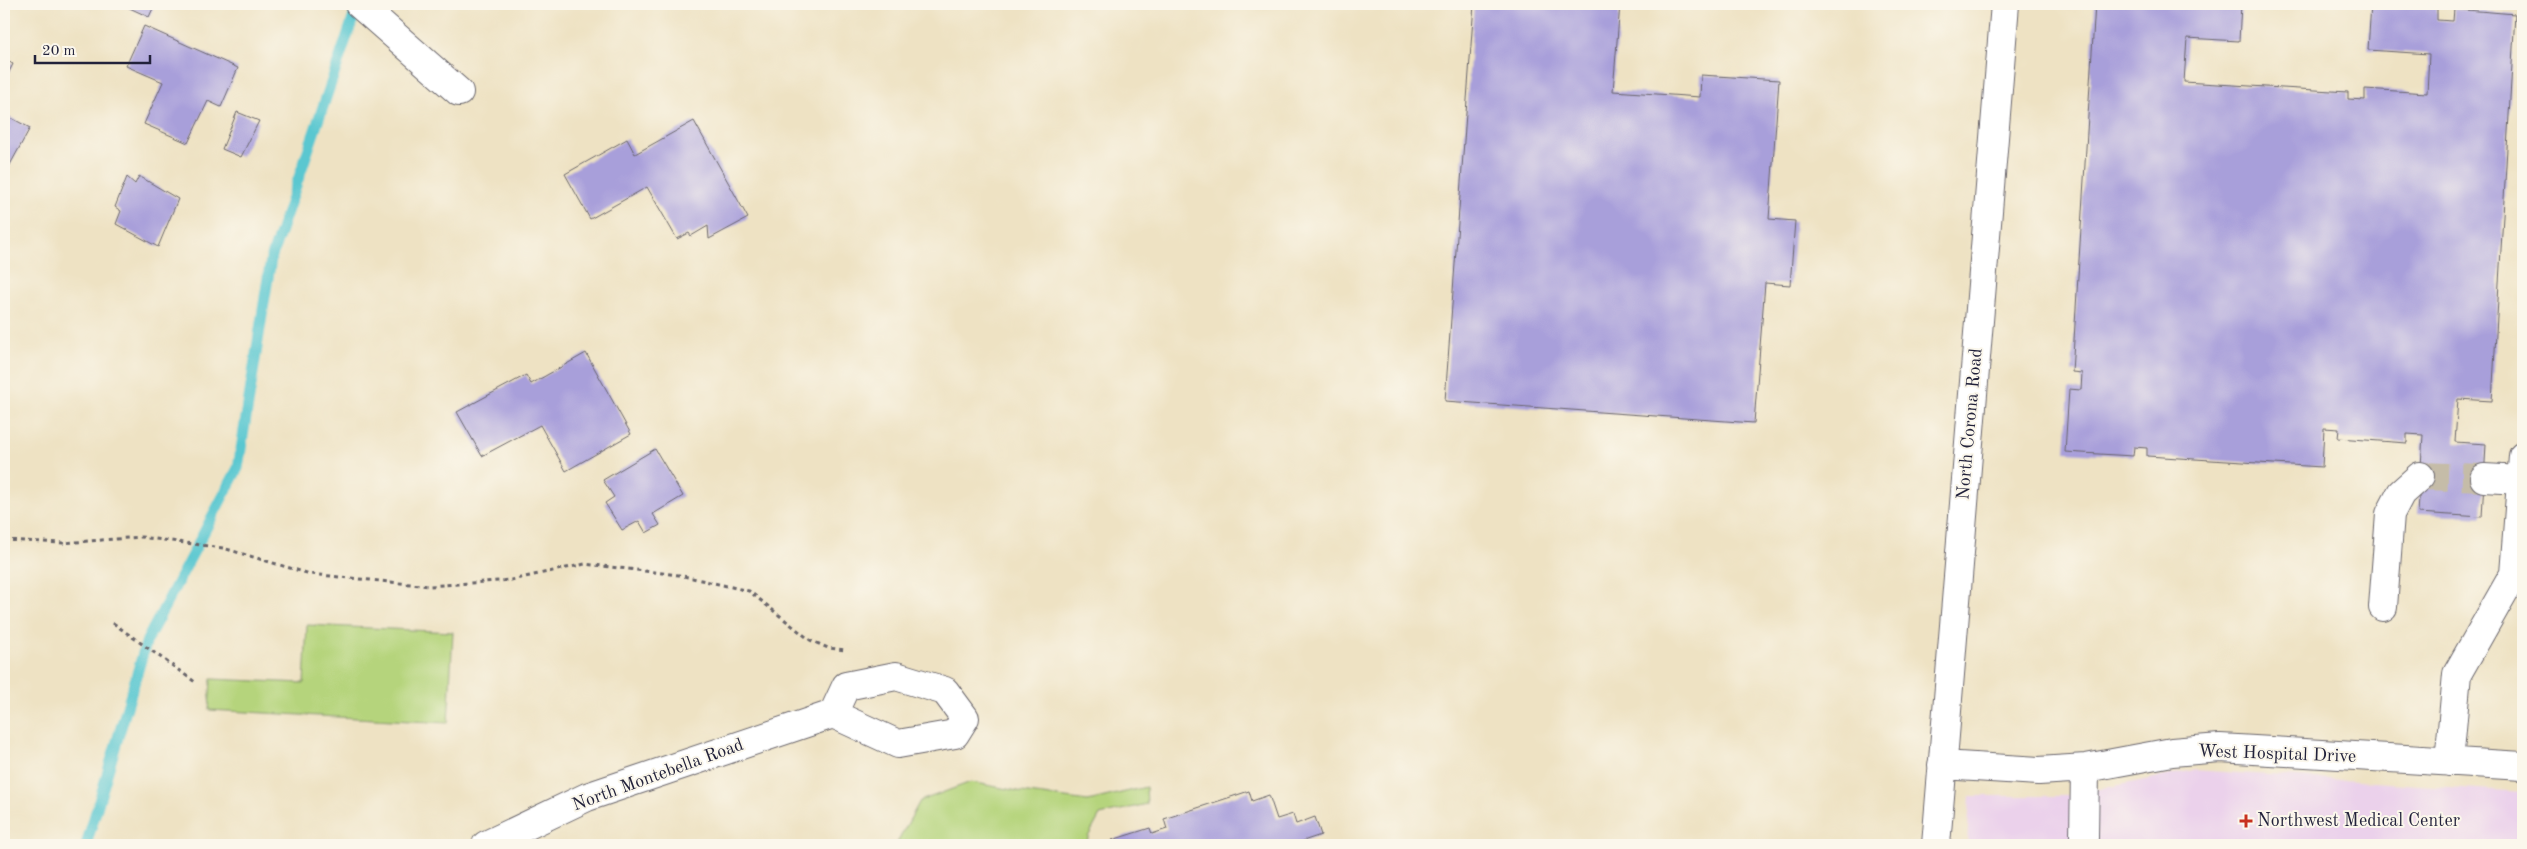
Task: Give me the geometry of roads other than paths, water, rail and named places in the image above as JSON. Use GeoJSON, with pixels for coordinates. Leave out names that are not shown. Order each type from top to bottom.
{"type":"FeatureCollection","features":[{"type":"Feature","properties":{"kind":"street"},"geometry":{"type":"LineString","coordinates":[[358,4],[459,92]]}},
{"type":"Feature","properties":{"kind":"street","name":"North Corona Road"},"geometry":{"type":"LineString","coordinates":[[1936,845],[2005,4]]}},
{"type":"Feature","properties":{"kind":"street"},"geometry":{"type":"LineString","coordinates":[[2449,762],[2457,674],[2514,574],[2522,468],[2484,478]]}},
{"type":"Feature","properties":{"kind":"street"},"geometry":{"type":"LineString","coordinates":[[2383,607],[2390,514],[2401,493],[2420,476]]}},
{"type":"Feature","properties":{"kind":"street","name":"North Montebella Road"},"geometry":{"type":"LineString","coordinates":[[486,845],[587,797],[833,714]]}},
{"type":"Feature","properties":{"kind":"street","name":"West Hospital Drive"},"geometry":{"type":"LineString","coordinates":[[1942,765],[2039,771],[2085,768],[2172,752],[2220,748],[2523,766]]}},
{"type":"Feature","properties":{"kind":"street"},"geometry":{"type":"LineString","coordinates":[[2084,838],[2085,768]]}},
{"type":"Feature","properties":{"kind":"waterway"},"geometry":{"type":"LineString","coordinates":[[86,845],[147,640],[238,468],[271,259],[358,4]]}},
{"type":"Feature","properties":{"kind":"tunnel"},"geometry":{"type":"LineString","coordinates":[[2420,476],[2484,478]]}},
{"type":"Feature","properties":{"kind":"place","name":"Northwest Medical Center"},"geometry":{"type":"Point","coordinates":[2246,821]}}]}
